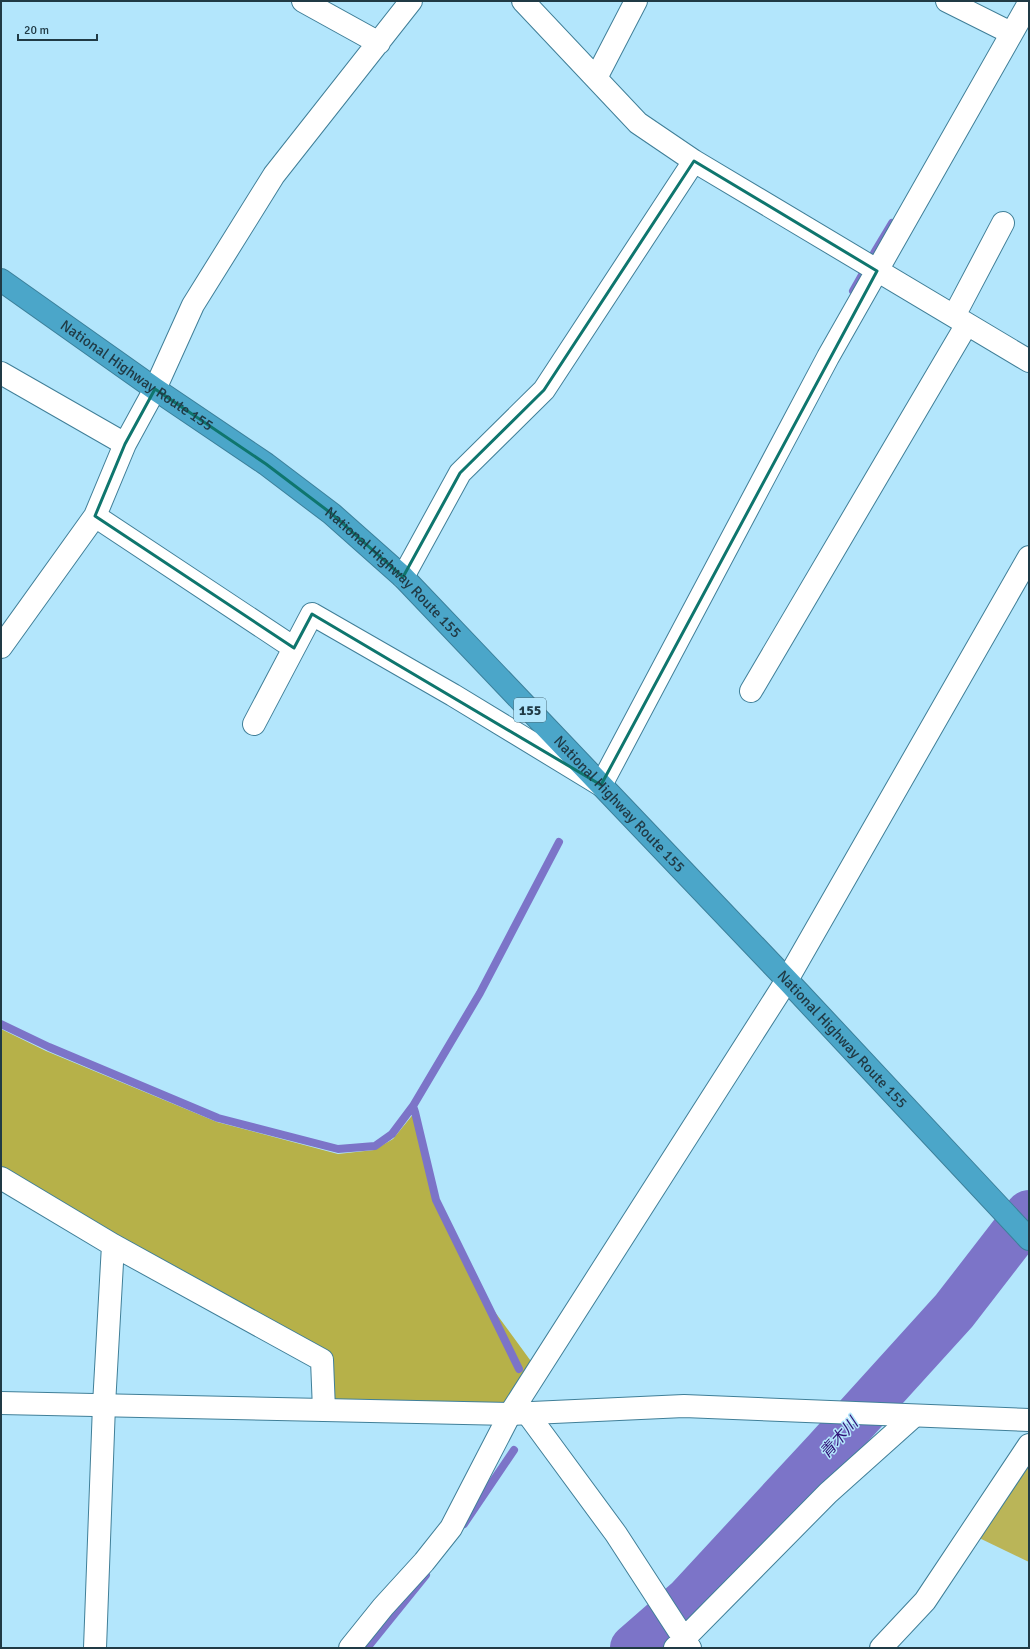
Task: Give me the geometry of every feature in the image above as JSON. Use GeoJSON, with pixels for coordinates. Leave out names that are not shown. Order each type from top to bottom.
{"type":"FeatureCollection","features":[{"type":"Feature","properties":{"kind":"highway","name":"National Highway Route 155"},"geometry":{"type":"LineString","coordinates":[[1,280],[155,389],[266,464],[332,514],[402,577],[787,980],[1029,1239]]}},
{"type":"Feature","properties":{"kind":"street"},"geometry":{"type":"LineString","coordinates":[[303,1],[379,43]]}},
{"type":"Feature","properties":{"kind":"street"},"geometry":{"type":"LineString","coordinates":[[1,647],[94,516],[125,444],[155,389],[193,305],[274,175],[411,1]]}},
{"type":"Feature","properties":{"kind":"street"},"geometry":{"type":"LineString","coordinates":[[523,1],[638,123],[694,161],[1029,361]]}},
{"type":"Feature","properties":{"kind":"street"},"geometry":{"type":"LineString","coordinates":[[596,78],[636,1]]}},
{"type":"Feature","properties":{"kind":"street"},"geometry":{"type":"LineString","coordinates":[[947,1],[1011,33]]}},
{"type":"Feature","properties":{"kind":"street"},"geometry":{"type":"LineString","coordinates":[[254,724],[312,614],[453,695],[601,785],[828,357],[1029,2]]}},
{"type":"Feature","properties":{"kind":"street"},"geometry":{"type":"LineString","coordinates":[[402,577],[460,473],[544,390],[694,161]]}},
{"type":"Feature","properties":{"kind":"street"},"geometry":{"type":"LineString","coordinates":[[751,691],[960,320],[1003,223]]}},
{"type":"Feature","properties":{"kind":"street"},"geometry":{"type":"LineString","coordinates":[[1,373],[125,444]]}},
{"type":"Feature","properties":{"kind":"street"},"geometry":{"type":"LineString","coordinates":[[94,516],[294,648]]}},
{"type":"Feature","properties":{"kind":"street"},"geometry":{"type":"LineString","coordinates":[[350,1648],[383,1607],[424,1562],[451,1528],[519,1413],[787,980],[1029,557]]}},
{"type":"Feature","properties":{"kind":"street"},"geometry":{"type":"LineString","coordinates":[[1,1178],[113,1245],[322,1360],[324,1410]]}},
{"type":"Feature","properties":{"kind":"street"},"geometry":{"type":"LineString","coordinates":[[96,1648],[104,1405],[113,1245]]}},
{"type":"Feature","properties":{"kind":"street"},"geometry":{"type":"LineString","coordinates":[[1,1403],[519,1413],[684,1406],[1029,1420]]}},
{"type":"Feature","properties":{"kind":"street"},"geometry":{"type":"LineString","coordinates":[[519,1413],[616,1534],[683,1645],[828,1493],[906,1416]]}},
{"type":"Feature","properties":{"kind":"street"},"geometry":{"type":"LineString","coordinates":[[881,1648],[925,1601],[1029,1445]]}},
{"type":"Feature","properties":{"kind":"highlighted area"},"geometry":{"type":"Polygon","coordinates":[[[694,161],[877,271],[601,785],[312,614],[294,648],[95,516],[125,444],[155,389],[266,464],[332,514],[403,577],[460,473],[544,390],[694,161]]]}},
{"type":"Feature","properties":{"kind":"shaded area"},"geometry":{"type":"Polygon","coordinates":[[[1,1029],[46,1051],[217,1122],[338,1154],[374,1150],[393,1139],[415,1112],[436,1200],[481,1293],[533,1364],[527,1413],[324,1410],[321,1360],[1,1174],[1,1029]]]}},
{"type":"Feature","properties":{"kind":"shaded area"},"geometry":{"type":"Polygon","coordinates":[[[1029,1463],[1029,1562],[975,1536],[1029,1463]]]}},
{"type":"Feature","properties":{"kind":"waterway"},"geometry":{"type":"LineString","coordinates":[[874,253],[892,223]]}},
{"type":"Feature","properties":{"kind":"waterway"},"geometry":{"type":"LineString","coordinates":[[853,291],[866,268]]}},
{"type":"Feature","properties":{"kind":"waterway"},"geometry":{"type":"LineString","coordinates":[[519,1369],[436,1200],[413,1106],[480,993],[559,842]]}},
{"type":"Feature","properties":{"kind":"waterway"},"geometry":{"type":"LineString","coordinates":[[1,1024],[49,1047],[218,1118],[338,1149],[375,1146],[392,1134],[413,1106]]}},
{"type":"Feature","properties":{"kind":"waterway","name":"青木川"},"geometry":{"type":"LineString","coordinates":[[634,1648],[689,1600],[827,1451],[954,1311],[1029,1214]]}},
{"type":"Feature","properties":{"kind":"waterway"},"geometry":{"type":"LineString","coordinates":[[464,1524],[514,1450]]}},
{"type":"Feature","properties":{"kind":"waterway"},"geometry":{"type":"LineString","coordinates":[[367,1648],[426,1575]]}}]}
